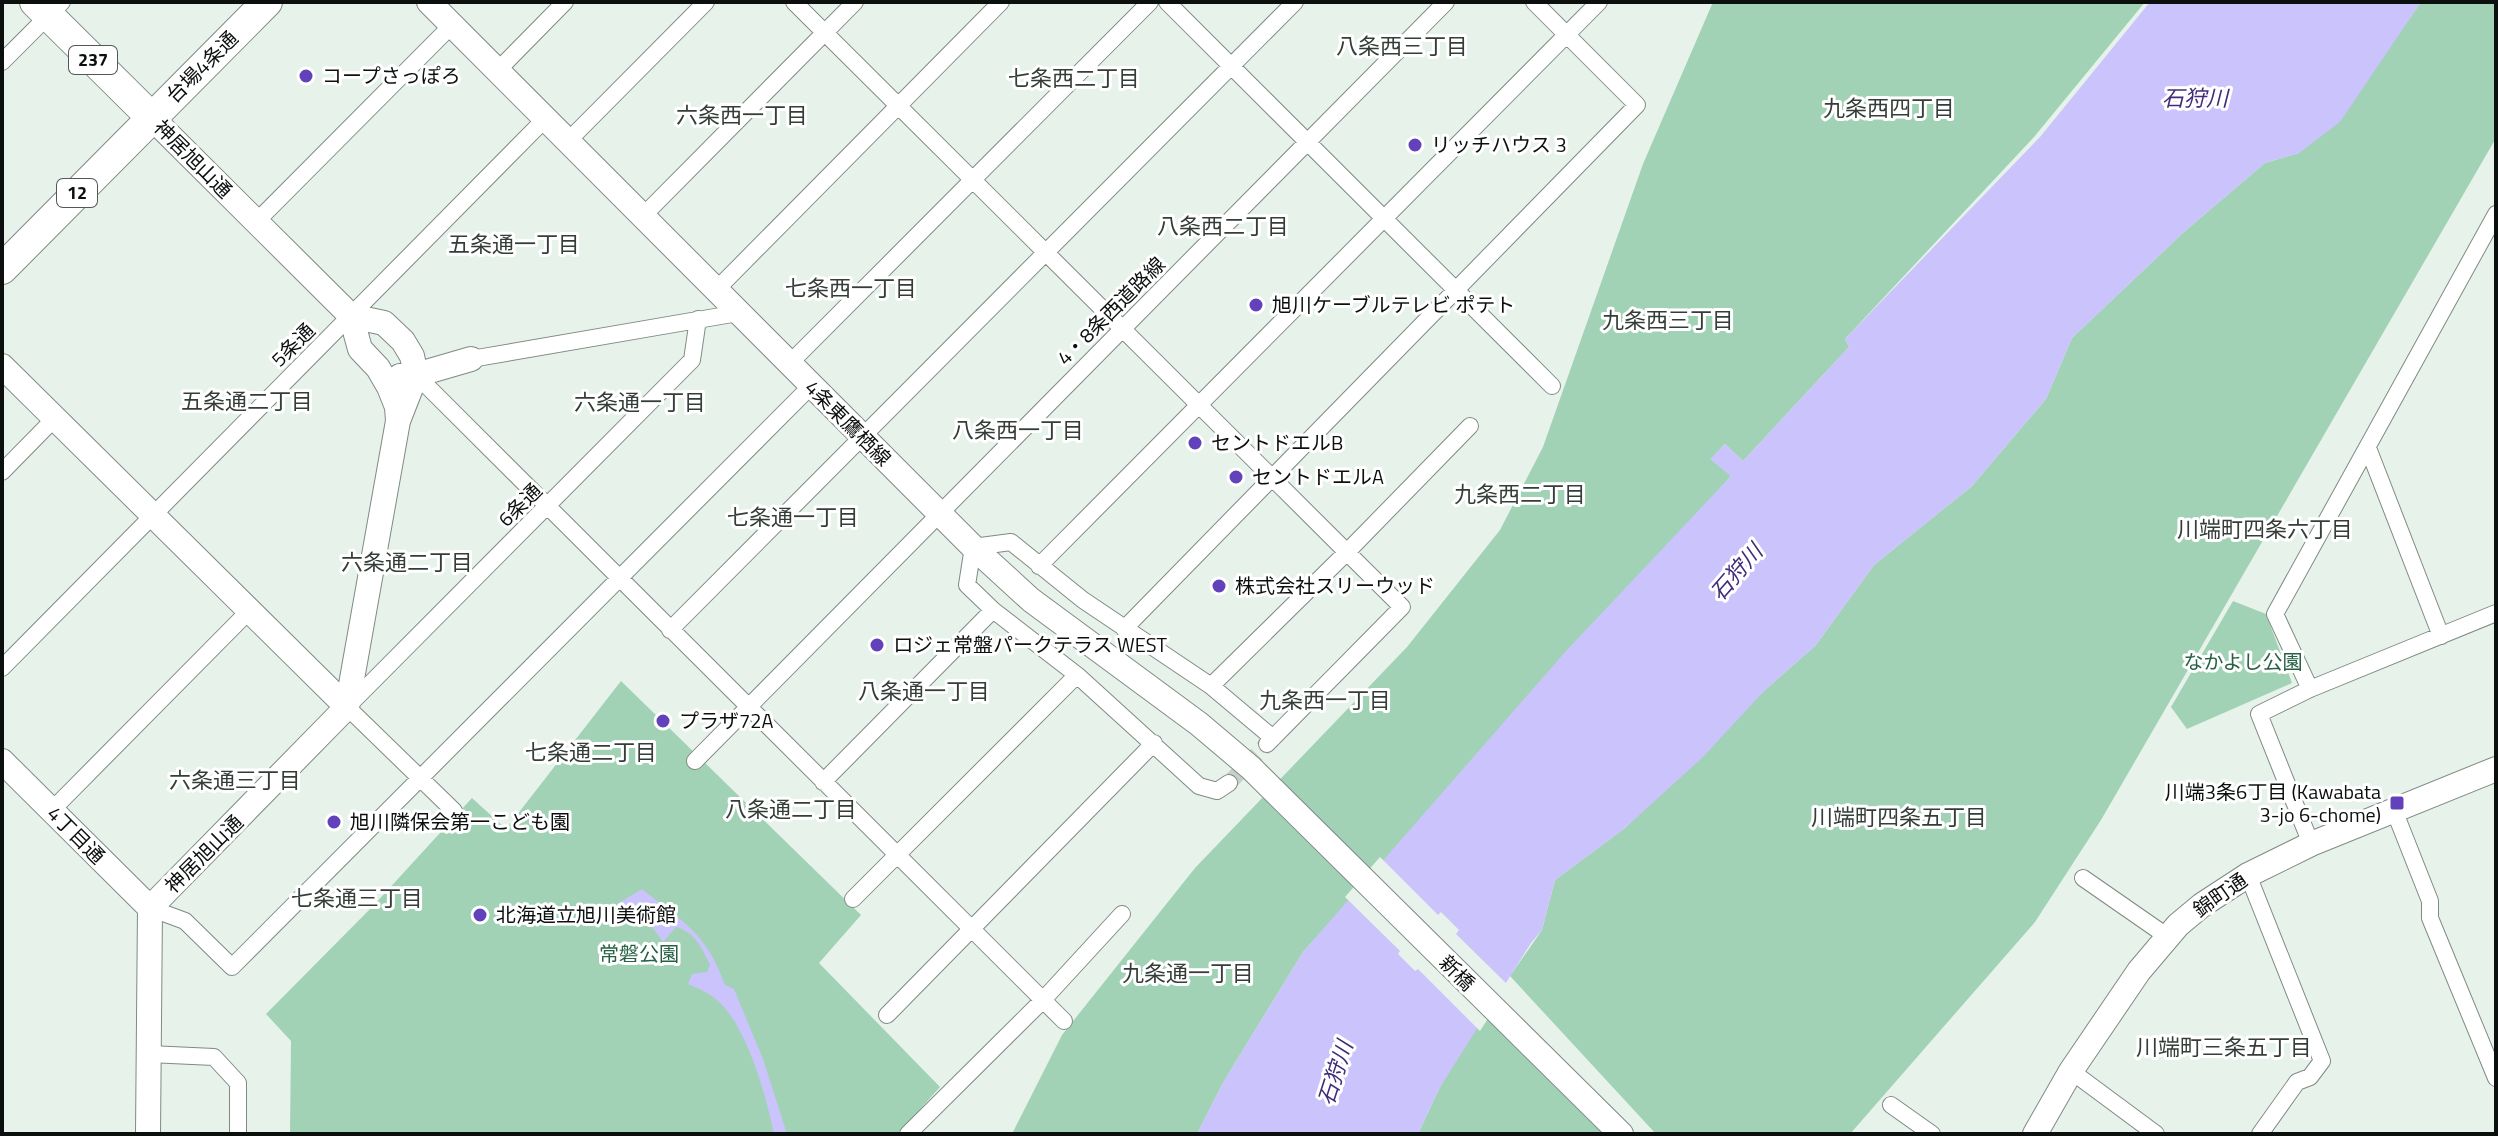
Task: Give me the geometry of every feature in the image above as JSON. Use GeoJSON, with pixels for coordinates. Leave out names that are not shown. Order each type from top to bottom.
{"type":"FeatureCollection","features":[{"type":"Feature","properties":{"kind":"highway","name":"台場4条通"},"geometry":{"type":"LineString","coordinates":[[2,269],[267,2]]}},
{"type":"Feature","properties":{"kind":"highway","name":"神居旭山通"},"geometry":{"type":"LineString","coordinates":[[48,6],[152,118]]}},
{"type":"Feature","properties":{"kind":"street","name":"4条東鷹栖線"},"geometry":{"type":"LineString","coordinates":[[430,2],[973,547],[1031,600],[1199,724],[1296,812]]}},
{"type":"Feature","properties":{"kind":"street"},"geometry":{"type":"LineString","coordinates":[[497,71],[565,2]]}},
{"type":"Feature","properties":{"kind":"street"},"geometry":{"type":"LineString","coordinates":[[567,142],[706,2]]}},
{"type":"Feature","properties":{"kind":"street"},"geometry":{"type":"LineString","coordinates":[[794,2],[1402,607],[1270,741],[1211,686],[1124,629],[1011,542],[973,547],[967,585],[993,610],[1077,675],[1199,786],[1223,787]]}},
{"type":"Feature","properties":{"kind":"street"},"geometry":{"type":"LineString","coordinates":[[642,217],[855,2]]}},
{"type":"Feature","properties":{"kind":"street"},"geometry":{"type":"LineString","coordinates":[[715,291],[1001,2]]}},
{"type":"Feature","properties":{"kind":"street"},"geometry":{"type":"LineString","coordinates":[[789,364],[1150,2]]}},
{"type":"Feature","properties":{"kind":"street"},"geometry":{"type":"LineString","coordinates":[[1167,2],[1552,386]]}},
{"type":"Feature","properties":{"kind":"street"},"geometry":{"type":"LineString","coordinates":[[670,630],[1295,2]]}},
{"type":"Feature","properties":{"kind":"street","name":"4・8条西道路線"},"geometry":{"type":"LineString","coordinates":[[695,761],[1446,2]]}},
{"type":"Feature","properties":{"kind":"street"},"geometry":{"type":"LineString","coordinates":[[1124,629],[1637,105],[1534,2]]}},
{"type":"Feature","properties":{"kind":"street"},"geometry":{"type":"LineString","coordinates":[[1039,566],[1599,2]]}},
{"type":"Feature","properties":{"kind":"street"},"geometry":{"type":"LineString","coordinates":[[2,62],[48,6]]}},
{"type":"Feature","properties":{"kind":"street"},"geometry":{"type":"LineString","coordinates":[[256,222],[452,25]]}},
{"type":"Feature","properties":{"kind":"street","name":"神居旭山通"},"geometry":{"type":"LineString","coordinates":[[152,118],[351,316],[360,349],[378,368],[397,407],[398,421]]}},
{"type":"Feature","properties":{"kind":"street","name":"5条通"},"geometry":{"type":"LineString","coordinates":[[2,668],[545,119]]}},
{"type":"Feature","properties":{"kind":"street"},"geometry":{"type":"LineString","coordinates":[[2310,689],[2275,614],[2494,223]]}},
{"type":"Feature","properties":{"kind":"street"},"geometry":{"type":"LineString","coordinates":[[378,368],[392,377],[416,375],[471,359],[738,313]]}},
{"type":"Feature","properties":{"kind":"street","name":"神居旭山通"},"geometry":{"type":"LineString","coordinates":[[351,316],[384,323],[403,341],[445,359],[471,359]]}},
{"type":"Feature","properties":{"kind":"street","name":"6条通"},"geometry":{"type":"LineString","coordinates":[[347,707],[692,360],[698,319]]}},
{"type":"Feature","properties":{"kind":"street"},"geometry":{"type":"LineString","coordinates":[[403,341],[412,356],[416,375],[1064,1021]]}},
{"type":"Feature","properties":{"kind":"street"},"geometry":{"type":"LineString","coordinates":[[2,366],[454,811]]}},
{"type":"Feature","properties":{"kind":"street","name":"神居旭山通"},"geometry":{"type":"LineString","coordinates":[[148,1134],[150,908],[347,707],[398,421],[416,375]]}},
{"type":"Feature","properties":{"kind":"street"},"geometry":{"type":"LineString","coordinates":[[150,908],[185,921],[232,967],[811,386]]}},
{"type":"Feature","properties":{"kind":"street"},"geometry":{"type":"LineString","coordinates":[[2,472],[55,418]]}},
{"type":"Feature","properties":{"kind":"street"},"geometry":{"type":"LineString","coordinates":[[1211,686],[1470,426]]}},
{"type":"Feature","properties":{"kind":"street"},"geometry":{"type":"LineString","coordinates":[[2368,448],[2441,636]]}},
{"type":"Feature","properties":{"kind":"street"},"geometry":{"type":"LineString","coordinates":[[823,782],[993,610]]}},
{"type":"Feature","properties":{"kind":"street"},"geometry":{"type":"LineString","coordinates":[[52,810],[249,611]]}},
{"type":"Feature","properties":{"kind":"street"},"geometry":{"type":"LineString","coordinates":[[2311,844],[2259,714],[2310,689],[2496,613]]}},
{"type":"Feature","properties":{"kind":"street"},"geometry":{"type":"LineString","coordinates":[[853,899],[1077,675]]}},
{"type":"Feature","properties":{"kind":"street"},"geometry":{"type":"LineString","coordinates":[[887,1015],[1154,743]]}},
{"type":"Feature","properties":{"kind":"street","name":"4丁目通"},"geometry":{"type":"LineString","coordinates":[[2,761],[150,908]]}},
{"type":"Feature","properties":{"kind":"street","name":"錦町通"},"geometry":{"type":"LineString","coordinates":[[2035,1134],[2071,1071],[2139,971],[2168,937],[2202,905],[2248,875],[2311,844],[2496,769]]}},
{"type":"Feature","properties":{"kind":"street"},"geometry":{"type":"LineString","coordinates":[[2394,810],[2430,901],[2430,918],[2496,1078]]}},
{"type":"Feature","properties":{"kind":"street","name":"新橋"},"geometry":{"type":"LineString","coordinates":[[1296,812],[1621,1134]]}},
{"type":"Feature","properties":{"kind":"street"},"geometry":{"type":"LineString","coordinates":[[2248,875],[2322,1061],[2310,1077],[2297,1082],[2260,1134]]}},
{"type":"Feature","properties":{"kind":"street"},"geometry":{"type":"LineString","coordinates":[[2083,878],[2168,937]]}},
{"type":"Feature","properties":{"kind":"street"},"geometry":{"type":"LineString","coordinates":[[908,1134],[1042,1001],[1122,914]]}},
{"type":"Feature","properties":{"kind":"street"},"geometry":{"type":"LineString","coordinates":[[149,1054],[214,1057],[238,1083],[238,1134]]}},
{"type":"Feature","properties":{"kind":"street"},"geometry":{"type":"LineString","coordinates":[[2071,1071],[2156,1134]]}},
{"type":"Feature","properties":{"kind":"street"},"geometry":{"type":"LineString","coordinates":[[1891,1105],[1932,1134]]}},
{"type":"Feature","properties":{"kind":"green space"},"geometry":{"type":"Polygon","coordinates":[[[1713,2],[2145,2],[2034,137],[1845,339],[1849,347],[1743,461],[1725,444],[1711,459],[1731,476],[1303,952],[1224,1081],[1197,1134],[1012,1134],[1062,1035],[1195,868],[1407,647],[1500,530],[1543,447],[1643,164],[1713,2]]]}},
{"type":"Feature","properties":{"kind":"green space"},"geometry":{"type":"Polygon","coordinates":[[[2421,2],[2496,2],[2496,138],[2101,820],[2035,922],[1850,1134],[1656,1134],[1510,976],[1542,930],[1555,880],[1625,828],[1765,690],[1816,645],[1874,565],[1972,486],[2046,399],[2072,338],[2185,231],[2265,163],[2299,153],[2421,2]]]}},
{"type":"Feature","properties":{"kind":"green space","name":"なかよし公園"},"geometry":{"type":"Polygon","coordinates":[[[2233,601],[2266,614],[2292,683],[2187,729],[2171,707],[2233,601]]]}},
{"type":"Feature","properties":{"kind":"green space","name":"常磐公園"},"geometry":{"type":"Polygon","coordinates":[[[621,681],[861,915],[819,963],[940,1087],[898,1134],[290,1134],[291,1041],[266,1014],[374,905],[472,798],[506,829],[621,681]]]}},
{"type":"Feature","properties":{"kind":"green space"},"geometry":{"type":"Polygon","coordinates":[[[1486,1002],[1619,1134],[1418,1134],[1486,1002]]]}},
{"type":"Feature","properties":{"kind":"water","name":"石狩川"},"geometry":{"type":"Polygon","coordinates":[[[2150,2],[2421,2],[2340,122],[2299,153],[2265,163],[2185,231],[2072,338],[2046,399],[1972,486],[1874,565],[1816,645],[1765,690],[1703,757],[1625,828],[1555,880],[1542,930],[1439,1089],[1418,1134],[1197,1134],[1224,1081],[1303,952],[1566,651],[1731,476],[1710,459],[1725,444],[1743,461],[1849,347],[1845,339],[2040,137],[2150,2]]]}},
{"type":"Feature","properties":{"kind":"water"},"geometry":{"type":"Polygon","coordinates":[[[642,889],[692,930],[710,952],[725,985],[734,989],[763,1059],[787,1134],[774,1134],[754,1064],[730,1015],[713,997],[688,984],[692,974],[707,972],[710,965],[697,942],[683,929],[676,927],[663,942],[650,924],[617,904],[642,889]]]}},
{"type":"Feature","properties":{"kind":"pier"},"geometry":{"type":"Polygon","coordinates":[[[1380,857],[1438,915],[1441,912],[1459,930],[1456,934],[1509,986],[1480,1031],[1418,969],[1415,971],[1398,954],[1400,951],[1345,897],[1380,857]]]}},
{"type":"Feature","properties":{"kind":"tunnel"},"geometry":{"type":"LineString","coordinates":[[1229,783],[1267,744]]}},
{"type":"Feature","properties":{"kind":"place","name":"コープさっぽろ"},"geometry":{"type":"Point","coordinates":[306,76]}},
{"type":"Feature","properties":{"kind":"place","name":"リッチハウス 3"},"geometry":{"type":"Point","coordinates":[1415,145]}},
{"type":"Feature","properties":{"kind":"place","name":"旭川ケーブルテレビ ポテト"},"geometry":{"type":"Point","coordinates":[1256,305]}},
{"type":"Feature","properties":{"kind":"place","name":"セントドエルB"},"geometry":{"type":"Point","coordinates":[1195,443]}},
{"type":"Feature","properties":{"kind":"place","name":"セントドエルA"},"geometry":{"type":"Point","coordinates":[1236,477]}},
{"type":"Feature","properties":{"kind":"place","name":"株式会社スリーウッド"},"geometry":{"type":"Point","coordinates":[1219,586]}},
{"type":"Feature","properties":{"kind":"place","name":"ロジェ常盤パークテラス WEST"},"geometry":{"type":"Point","coordinates":[877,645]}},
{"type":"Feature","properties":{"kind":"place","name":"プラザ72A"},"geometry":{"type":"Point","coordinates":[663,721]}},
{"type":"Feature","properties":{"kind":"place","name":"川端3条6丁目 (Kawabata 3-jo 6-chome)"},"geometry":{"type":"Point","coordinates":[2397,803]}},
{"type":"Feature","properties":{"kind":"place","name":"旭川隣保会第一こども園"},"geometry":{"type":"Point","coordinates":[334,822]}},
{"type":"Feature","properties":{"kind":"place","name":"北海道立旭川美術館"},"geometry":{"type":"Point","coordinates":[480,915]}},
{"type":"Feature","properties":{"kind":"district","name":"八条西三丁目"},"geometry":{"type":"Point","coordinates":[1402,46]}},
{"type":"Feature","properties":{"kind":"district","name":"七条西二丁目"},"geometry":{"type":"Point","coordinates":[1074,78]}},
{"type":"Feature","properties":{"kind":"district","name":"九条西四丁目"},"geometry":{"type":"Point","coordinates":[1889,108]}},
{"type":"Feature","properties":{"kind":"district","name":"六条西一丁目"},"geometry":{"type":"Point","coordinates":[742,115]}},
{"type":"Feature","properties":{"kind":"district","name":"八条西二丁目"},"geometry":{"type":"Point","coordinates":[1223,226]}},
{"type":"Feature","properties":{"kind":"district","name":"五条通一丁目"},"geometry":{"type":"Point","coordinates":[514,244]}},
{"type":"Feature","properties":{"kind":"district","name":"七条西一丁目"},"geometry":{"type":"Point","coordinates":[851,288]}},
{"type":"Feature","properties":{"kind":"district","name":"九条西三丁目"},"geometry":{"type":"Point","coordinates":[1668,320]}},
{"type":"Feature","properties":{"kind":"district","name":"五条通二丁目"},"geometry":{"type":"Point","coordinates":[247,401]}},
{"type":"Feature","properties":{"kind":"district","name":"六条通一丁目"},"geometry":{"type":"Point","coordinates":[640,402]}},
{"type":"Feature","properties":{"kind":"district","name":"八条西一丁目"},"geometry":{"type":"Point","coordinates":[1018,430]}},
{"type":"Feature","properties":{"kind":"district","name":"九条西二丁目"},"geometry":{"type":"Point","coordinates":[1520,494]}},
{"type":"Feature","properties":{"kind":"district","name":"七条通一丁目"},"geometry":{"type":"Point","coordinates":[793,517]}},
{"type":"Feature","properties":{"kind":"district","name":"川端町四条六丁目"},"geometry":{"type":"Point","coordinates":[2265,529]}},
{"type":"Feature","properties":{"kind":"district","name":"六条通二丁目"},"geometry":{"type":"Point","coordinates":[407,562]}},
{"type":"Feature","properties":{"kind":"district","name":"八条通一丁目"},"geometry":{"type":"Point","coordinates":[924,691]}},
{"type":"Feature","properties":{"kind":"district","name":"九条西一丁目"},"geometry":{"type":"Point","coordinates":[1325,700]}},
{"type":"Feature","properties":{"kind":"district","name":"七条通二丁目"},"geometry":{"type":"Point","coordinates":[591,752]}},
{"type":"Feature","properties":{"kind":"district","name":"六条通三丁目"},"geometry":{"type":"Point","coordinates":[235,780]}},
{"type":"Feature","properties":{"kind":"district","name":"八条通二丁目"},"geometry":{"type":"Point","coordinates":[791,809]}},
{"type":"Feature","properties":{"kind":"district","name":"川端町四条五丁目"},"geometry":{"type":"Point","coordinates":[1899,817]}},
{"type":"Feature","properties":{"kind":"district","name":"七条通三丁目"},"geometry":{"type":"Point","coordinates":[357,898]}},
{"type":"Feature","properties":{"kind":"district","name":"九条通一丁目"},"geometry":{"type":"Point","coordinates":[1188,973]}},
{"type":"Feature","properties":{"kind":"district","name":"川端町三条五丁目"},"geometry":{"type":"Point","coordinates":[2224,1047]}}]}
